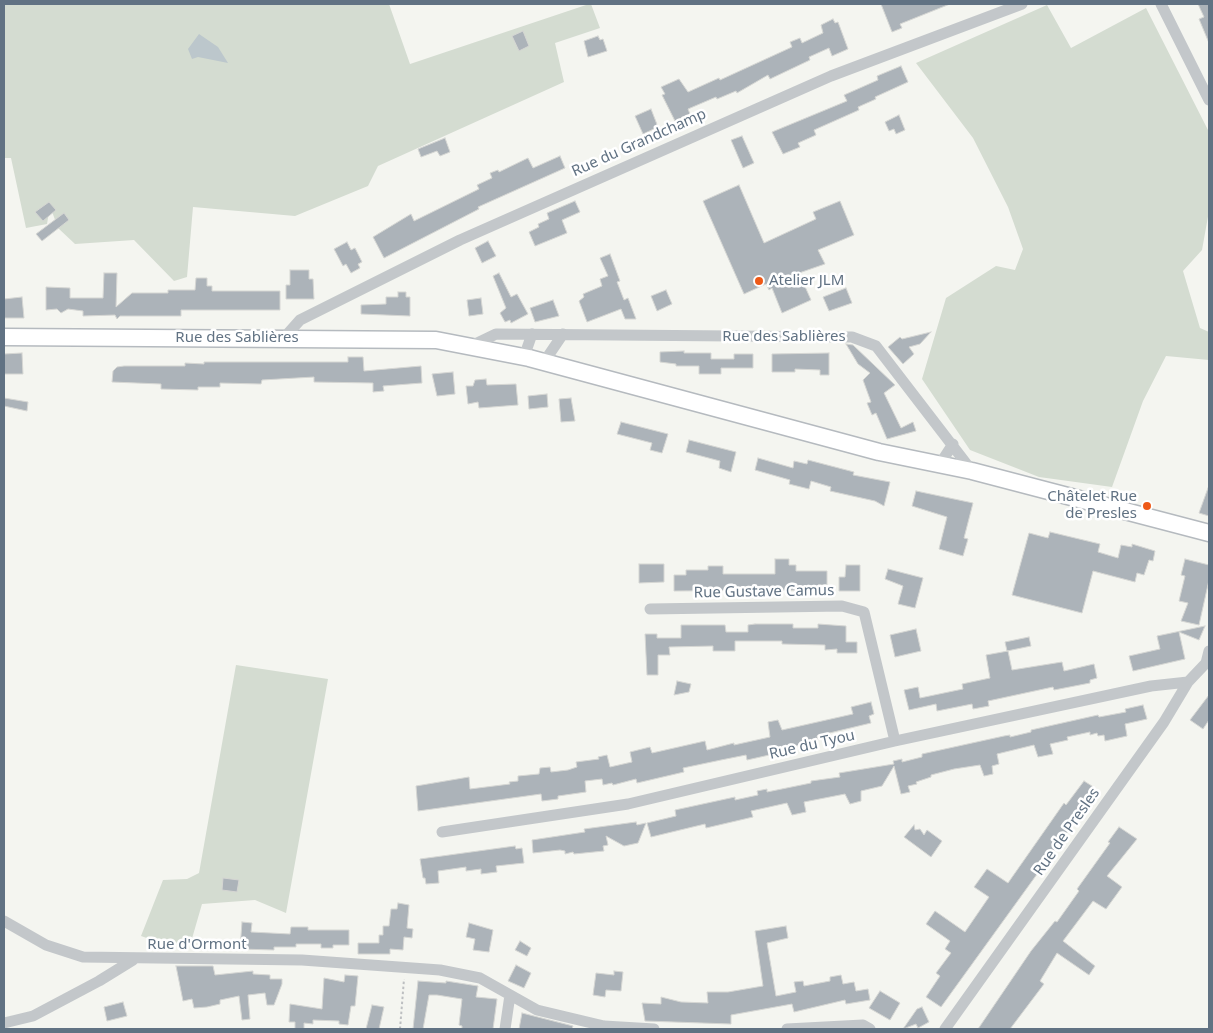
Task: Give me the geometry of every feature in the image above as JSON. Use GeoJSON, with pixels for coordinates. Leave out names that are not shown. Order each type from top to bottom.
{"type":"FeatureCollection","features":[{"type":"Feature","properties":{"kind":"main road","name":"Rue des Sablières"},"geometry":{"type":"LineString","coordinates":[[4,337],[436,340],[524,357],[879,452],[972,471],[1209,533]]}},
{"type":"Feature","properties":{"kind":"street","name":"Rue du Grandchamp"},"geometry":{"type":"LineString","coordinates":[[284,338],[300,320],[460,240],[831,76],[1022,4]]}},
{"type":"Feature","properties":{"kind":"street"},"geometry":{"type":"LineString","coordinates":[[1161,4],[1209,100]]}},
{"type":"Feature","properties":{"kind":"street","name":"Rue des Sablières"},"geometry":{"type":"LineString","coordinates":[[469,347],[496,334],[852,337],[876,346],[972,471]]}},
{"type":"Feature","properties":{"kind":"street"},"geometry":{"type":"LineString","coordinates":[[524,357],[532,334]]}},
{"type":"Feature","properties":{"kind":"street"},"geometry":{"type":"LineString","coordinates":[[544,362],[563,334]]}},
{"type":"Feature","properties":{"kind":"street"},"geometry":{"type":"LineString","coordinates":[[940,464],[953,444]]}},
{"type":"Feature","properties":{"kind":"street","name":"Rue Gustave Camus"},"geometry":{"type":"LineString","coordinates":[[650,609],[842,606],[864,612],[895,741]]}},
{"type":"Feature","properties":{"kind":"street","name":"Rue de Presles"},"geometry":{"type":"LineString","coordinates":[[945,1029],[1164,722],[1188,682],[1206,663],[1209,651]]}},
{"type":"Feature","properties":{"kind":"street","name":"Rue du Tyou"},"geometry":{"type":"LineString","coordinates":[[442,832],[628,804],[895,741],[1151,686],[1188,682]]}},
{"type":"Feature","properties":{"kind":"street"},"geometry":{"type":"LineString","coordinates":[[4,922],[46,945],[83,957],[133,960]]}},
{"type":"Feature","properties":{"kind":"street","name":"Rue d'Ormont"},"geometry":{"type":"LineString","coordinates":[[4,1023],[33,1016],[99,982],[133,960],[302,960],[440,970],[480,978],[537,1010],[604,1026],[654,1029]]}},
{"type":"Feature","properties":{"kind":"street"},"geometry":{"type":"LineString","coordinates":[[505,1029],[510,995]]}},
{"type":"Feature","properties":{"kind":"street"},"geometry":{"type":"LineString","coordinates":[[787,1029],[863,1025],[870,1029]]}},
{"type":"Feature","properties":{"kind":"path"},"geometry":{"type":"LineString","coordinates":[[400,1029],[406,967]]}},
{"type":"Feature","properties":{"kind":"shaded area"},"geometry":{"type":"Polygon","coordinates":[[[4,4],[389,4],[410,64],[589,4],[591,4],[600,28],[555,43],[564,82],[378,166],[368,186],[295,216],[193,207],[187,277],[174,281],[134,240],[75,244],[58,228],[50,206],[47,224],[26,228],[11,158],[4,158],[4,4]]]}},
{"type":"Feature","properties":{"kind":"shaded area"},"geometry":{"type":"Polygon","coordinates":[[[1047,5],[1071,48],[1146,8],[1209,132],[1209,211],[1202,250],[1183,271],[1200,328],[1209,332],[1209,360],[1166,356],[1143,401],[1112,487],[1039,477],[970,450],[922,379],[946,298],[996,266],[1015,270],[1023,249],[1008,207],[973,138],[916,63],[1047,5]]]}},
{"type":"Feature","properties":{"kind":"shaded area"},"geometry":{"type":"Polygon","coordinates":[[[199,34],[218,47],[228,63],[198,57],[192,59],[188,49],[199,34]]]}},
{"type":"Feature","properties":{"kind":"shaded area"},"geometry":{"type":"Polygon","coordinates":[[[236,665],[328,679],[286,913],[255,900],[202,904],[191,942],[161,943],[141,936],[163,880],[187,879],[199,873],[236,665]]]}},
{"type":"Feature","properties":{"kind":"building"},"geometry":{"type":"Polygon","coordinates":[[[881,4],[950,4],[900,24],[902,28],[892,32],[881,4]]]}},
{"type":"Feature","properties":{"kind":"building"},"geometry":{"type":"Polygon","coordinates":[[[1198,4],[1209,4],[1209,43],[1199,19],[1204,17],[1198,4]]]}},
{"type":"Feature","properties":{"kind":"building"},"geometry":{"type":"Polygon","coordinates":[[[833,19],[835,23],[838,22],[848,49],[832,56],[829,48],[809,57],[810,60],[770,79],[768,75],[737,93],[736,91],[717,99],[716,97],[688,109],[690,114],[675,121],[662,95],[665,94],[661,87],[679,79],[688,92],[719,78],[720,80],[792,47],[790,42],[800,38],[802,43],[823,33],[821,25],[833,19]]]}},
{"type":"Feature","properties":{"kind":"building"},"geometry":{"type":"Polygon","coordinates":[[[523,31],[529,46],[519,51],[512,36],[523,31]]]}},
{"type":"Feature","properties":{"kind":"building"},"geometry":{"type":"Polygon","coordinates":[[[598,36],[600,40],[603,39],[607,51],[588,57],[584,41],[598,36]]]}},
{"type":"Feature","properties":{"kind":"building"},"geometry":{"type":"Polygon","coordinates":[[[901,66],[908,82],[875,97],[876,99],[858,107],[859,110],[814,130],[816,135],[798,143],[800,147],[783,154],[772,132],[847,101],[844,95],[878,80],[877,76],[901,66]]]}},
{"type":"Feature","properties":{"kind":"building"},"geometry":{"type":"Polygon","coordinates":[[[651,109],[658,127],[643,134],[635,116],[651,109]]]}},
{"type":"Feature","properties":{"kind":"building"},"geometry":{"type":"Polygon","coordinates":[[[899,115],[905,130],[896,134],[894,129],[889,131],[885,122],[899,115]]]}},
{"type":"Feature","properties":{"kind":"building"},"geometry":{"type":"Polygon","coordinates":[[[742,136],[754,163],[743,168],[731,140],[742,136]]]}},
{"type":"Feature","properties":{"kind":"building"},"geometry":{"type":"Polygon","coordinates":[[[445,138],[450,152],[440,156],[437,151],[421,157],[418,149],[445,138]]]}},
{"type":"Feature","properties":{"kind":"building"},"geometry":{"type":"Polygon","coordinates":[[[560,156],[565,168],[478,207],[479,209],[384,258],[373,237],[411,214],[414,221],[479,189],[477,185],[492,178],[490,173],[498,170],[499,172],[528,158],[533,168],[560,156]]]}},
{"type":"Feature","properties":{"kind":"building"},"geometry":{"type":"Polygon","coordinates":[[[739,185],[764,243],[816,219],[813,212],[840,201],[854,235],[818,250],[825,264],[799,273],[811,300],[782,313],[772,288],[769,290],[766,284],[744,294],[703,201],[739,185]]]}},
{"type":"Feature","properties":{"kind":"building"},"geometry":{"type":"Polygon","coordinates":[[[575,201],[580,212],[562,220],[567,233],[535,246],[529,232],[539,227],[538,224],[549,219],[547,213],[575,201]]]}},
{"type":"Feature","properties":{"kind":"building"},"geometry":{"type":"Polygon","coordinates":[[[49,202],[56,210],[43,221],[35,212],[49,202]]]}},
{"type":"Feature","properties":{"kind":"building"},"geometry":{"type":"Polygon","coordinates":[[[64,213],[69,220],[42,241],[36,234],[64,213]]]}},
{"type":"Feature","properties":{"kind":"building"},"geometry":{"type":"Polygon","coordinates":[[[488,241],[496,256],[482,263],[475,248],[488,241]]]}},
{"type":"Feature","properties":{"kind":"building"},"geometry":{"type":"Polygon","coordinates":[[[347,242],[351,250],[355,248],[362,262],[358,264],[360,268],[351,273],[346,264],[343,266],[334,249],[347,242]]]}},
{"type":"Feature","properties":{"kind":"building"},"geometry":{"type":"Polygon","coordinates":[[[610,254],[620,281],[617,282],[624,300],[628,298],[636,319],[625,319],[621,309],[587,322],[579,301],[584,297],[583,294],[602,286],[600,279],[608,276],[600,258],[610,254]]]}},
{"type":"Feature","properties":{"kind":"building"},"geometry":{"type":"Polygon","coordinates":[[[290,270],[309,270],[309,279],[313,279],[314,299],[286,299],[286,285],[290,285],[290,270]]]}},
{"type":"Feature","properties":{"kind":"building"},"geometry":{"type":"Polygon","coordinates":[[[104,273],[117,273],[116,307],[132,293],[168,293],[168,290],[195,290],[196,278],[207,278],[207,286],[212,286],[212,291],[280,291],[280,310],[181,310],[181,316],[120,316],[117,319],[115,315],[83,316],[83,311],[68,309],[61,313],[57,309],[46,310],[46,287],[70,288],[70,298],[103,298],[104,273]]]}},
{"type":"Feature","properties":{"kind":"building"},"geometry":{"type":"Polygon","coordinates":[[[499,273],[511,297],[517,294],[528,314],[511,323],[510,320],[505,322],[500,313],[506,308],[493,276],[499,273]]]}},
{"type":"Feature","properties":{"kind":"building"},"geometry":{"type":"Polygon","coordinates":[[[846,288],[852,303],[829,311],[823,297],[846,288]]]}},
{"type":"Feature","properties":{"kind":"building"},"geometry":{"type":"Polygon","coordinates":[[[666,290],[672,304],[657,311],[651,296],[666,290]]]}},
{"type":"Feature","properties":{"kind":"building"},"geometry":{"type":"Polygon","coordinates":[[[398,292],[406,292],[406,297],[410,297],[410,316],[361,314],[361,305],[386,304],[386,297],[398,297],[398,292]]]}},
{"type":"Feature","properties":{"kind":"building"},"geometry":{"type":"Polygon","coordinates":[[[22,297],[24,318],[4,318],[4,299],[22,297]]]}},
{"type":"Feature","properties":{"kind":"building"},"geometry":{"type":"Polygon","coordinates":[[[481,298],[483,314],[469,316],[467,300],[481,298]]]}},
{"type":"Feature","properties":{"kind":"building"},"geometry":{"type":"Polygon","coordinates":[[[553,300],[559,316],[535,322],[530,308],[553,300]]]}},
{"type":"Feature","properties":{"kind":"building"},"geometry":{"type":"Polygon","coordinates":[[[931,332],[920,344],[909,347],[914,354],[903,364],[888,347],[900,337],[902,339],[931,332]]]}},
{"type":"Feature","properties":{"kind":"building"},"geometry":{"type":"Polygon","coordinates":[[[846,344],[853,345],[895,385],[884,393],[901,428],[913,422],[916,431],[887,439],[876,413],[872,415],[867,403],[871,402],[863,380],[870,373],[858,364],[846,344]]]}},
{"type":"Feature","properties":{"kind":"building"},"geometry":{"type":"Polygon","coordinates":[[[684,351],[684,353],[711,353],[711,359],[734,359],[734,354],[753,354],[753,368],[721,368],[721,374],[699,374],[699,366],[676,366],[676,364],[660,362],[660,352],[684,351]]]}},
{"type":"Feature","properties":{"kind":"building"},"geometry":{"type":"Polygon","coordinates":[[[22,353],[23,374],[4,374],[4,354],[22,353]]]}},
{"type":"Feature","properties":{"kind":"building"},"geometry":{"type":"Polygon","coordinates":[[[829,353],[829,375],[820,375],[820,370],[795,369],[795,372],[772,372],[772,354],[829,353]]]}},
{"type":"Feature","properties":{"kind":"building"},"geometry":{"type":"Polygon","coordinates":[[[348,357],[363,357],[364,371],[421,366],[422,383],[383,386],[384,391],[373,392],[373,383],[314,382],[314,377],[262,380],[261,384],[220,383],[220,387],[198,387],[198,390],[161,389],[161,384],[112,382],[113,371],[117,367],[124,366],[185,366],[185,363],[204,364],[204,362],[348,362],[348,357]]]}},
{"type":"Feature","properties":{"kind":"building"},"geometry":{"type":"Polygon","coordinates":[[[453,372],[455,394],[437,396],[432,374],[453,372]]]}},
{"type":"Feature","properties":{"kind":"building"},"geometry":{"type":"Polygon","coordinates":[[[486,379],[487,385],[516,384],[518,405],[479,408],[478,402],[468,404],[466,386],[473,386],[475,380],[486,379]]]}},
{"type":"Feature","properties":{"kind":"building"},"geometry":{"type":"Polygon","coordinates":[[[547,394],[548,407],[529,409],[528,396],[547,394]]]}},
{"type":"Feature","properties":{"kind":"building"},"geometry":{"type":"Polygon","coordinates":[[[4,398],[28,402],[27,411],[4,406],[4,398]]]}},
{"type":"Feature","properties":{"kind":"building"},"geometry":{"type":"Polygon","coordinates":[[[571,398],[575,421],[561,422],[559,399],[571,398]]]}},
{"type":"Feature","properties":{"kind":"building"},"geometry":{"type":"Polygon","coordinates":[[[621,422],[668,434],[662,453],[650,450],[652,443],[617,434],[621,422]]]}},
{"type":"Feature","properties":{"kind":"building"},"geometry":{"type":"Polygon","coordinates":[[[689,440],[736,452],[731,472],[719,468],[720,461],[686,452],[689,440]]]}},
{"type":"Feature","properties":{"kind":"building"},"geometry":{"type":"Polygon","coordinates":[[[758,458],[793,468],[794,461],[807,464],[808,460],[854,472],[853,475],[890,482],[884,506],[875,501],[830,491],[831,487],[811,481],[809,489],[789,484],[790,480],[755,470],[758,458]]]}},
{"type":"Feature","properties":{"kind":"building"},"geometry":{"type":"Polygon","coordinates":[[[1209,488],[1209,516],[1199,513],[1209,488]]]}},
{"type":"Feature","properties":{"kind":"building"},"geometry":{"type":"Polygon","coordinates":[[[916,491],[973,503],[964,538],[968,539],[963,556],[939,549],[947,517],[912,506],[916,491]]]}},
{"type":"Feature","properties":{"kind":"building"},"geometry":{"type":"Polygon","coordinates":[[[1050,532],[1100,544],[1098,552],[1118,558],[1121,545],[1132,547],[1132,544],[1155,551],[1153,561],[1149,560],[1144,575],[1137,573],[1135,582],[1093,571],[1082,613],[1012,595],[1029,533],[1048,538],[1050,532]]]}},
{"type":"Feature","properties":{"kind":"building"},"geometry":{"type":"Polygon","coordinates":[[[775,559],[789,559],[789,565],[796,565],[796,571],[827,571],[827,585],[818,585],[818,590],[674,591],[674,575],[686,575],[686,570],[708,570],[708,566],[723,566],[723,574],[775,574],[775,559]]]}},
{"type":"Feature","properties":{"kind":"building"},"geometry":{"type":"Polygon","coordinates":[[[1185,559],[1209,565],[1209,580],[1199,625],[1181,621],[1188,603],[1179,601],[1185,576],[1181,575],[1185,559]]]}},
{"type":"Feature","properties":{"kind":"building"},"geometry":{"type":"Polygon","coordinates":[[[639,564],[664,564],[664,582],[639,583],[639,564]]]}},
{"type":"Feature","properties":{"kind":"building"},"geometry":{"type":"Polygon","coordinates":[[[846,565],[860,565],[860,591],[839,591],[839,577],[845,577],[846,565]]]}},
{"type":"Feature","properties":{"kind":"building"},"geometry":{"type":"Polygon","coordinates":[[[888,569],[923,578],[915,608],[898,604],[903,586],[885,579],[888,569]]]}},
{"type":"Feature","properties":{"kind":"building"},"geometry":{"type":"Polygon","coordinates":[[[793,624],[793,628],[818,628],[818,624],[846,626],[846,642],[857,642],[857,653],[837,653],[837,649],[825,650],[825,645],[782,644],[782,641],[735,641],[735,651],[713,651],[713,646],[669,647],[670,655],[658,655],[658,675],[647,675],[645,634],[657,634],[657,638],[681,638],[681,625],[725,625],[726,632],[748,632],[748,625],[793,624]]]}},
{"type":"Feature","properties":{"kind":"building"},"geometry":{"type":"Polygon","coordinates":[[[1205,626],[1199,640],[1179,632],[1185,659],[1133,671],[1129,656],[1160,649],[1157,636],[1205,626]]]}},
{"type":"Feature","properties":{"kind":"building"},"geometry":{"type":"Polygon","coordinates":[[[916,629],[921,651],[895,657],[890,635],[916,629]]]}},
{"type":"Feature","properties":{"kind":"building"},"geometry":{"type":"Polygon","coordinates":[[[1029,637],[1031,646],[1007,651],[1005,642],[1029,637]]]}},
{"type":"Feature","properties":{"kind":"building"},"geometry":{"type":"Polygon","coordinates":[[[1008,651],[1012,670],[1062,662],[1064,671],[1094,664],[1097,678],[1090,680],[1090,683],[1054,690],[1053,687],[988,701],[989,706],[973,709],[972,704],[937,711],[936,704],[909,710],[904,690],[918,687],[920,698],[963,689],[962,684],[990,678],[986,655],[1008,651]]]}},
{"type":"Feature","properties":{"kind":"building"},"geometry":{"type":"Polygon","coordinates":[[[677,681],[691,684],[689,692],[674,695],[677,681]]]}},
{"type":"Feature","properties":{"kind":"building"},"geometry":{"type":"Polygon","coordinates":[[[1209,695],[1209,720],[1203,729],[1190,720],[1209,695]]]}},
{"type":"Feature","properties":{"kind":"building"},"geometry":{"type":"Polygon","coordinates":[[[871,702],[874,714],[869,716],[871,723],[817,736],[818,740],[786,749],[787,751],[747,760],[746,755],[683,768],[684,772],[637,783],[636,779],[613,785],[612,783],[603,785],[602,779],[585,781],[586,792],[558,796],[558,799],[542,801],[541,794],[418,811],[416,786],[469,777],[470,789],[510,784],[509,782],[518,781],[518,776],[539,774],[540,768],[550,767],[551,772],[568,770],[577,767],[576,762],[599,759],[598,757],[607,755],[610,767],[632,762],[630,752],[650,747],[652,753],[705,741],[707,750],[770,737],[768,722],[778,720],[782,730],[853,714],[851,707],[871,702]]]}},
{"type":"Feature","properties":{"kind":"building"},"geometry":{"type":"Polygon","coordinates":[[[1143,705],[1147,719],[1125,724],[1127,736],[1105,741],[1104,735],[1098,736],[1097,733],[1090,735],[1090,732],[1067,737],[1068,740],[1050,744],[1053,754],[1038,757],[1034,745],[997,754],[999,764],[992,766],[993,774],[984,776],[980,765],[954,769],[931,775],[931,777],[916,782],[917,784],[908,786],[910,792],[901,794],[894,766],[882,786],[861,791],[861,801],[850,804],[845,794],[804,802],[806,812],[792,815],[787,803],[751,811],[753,817],[706,828],[705,824],[651,837],[647,823],[676,816],[675,810],[735,797],[735,800],[758,795],[757,791],[767,789],[767,792],[811,783],[811,781],[840,777],[839,773],[894,764],[893,761],[902,759],[902,762],[922,757],[922,754],[1004,736],[1010,735],[1010,737],[1031,732],[1031,730],[1098,715],[1099,717],[1126,712],[1125,709],[1143,705]]]}},
{"type":"Feature","properties":{"kind":"building"},"geometry":{"type":"Polygon","coordinates":[[[1084,781],[1095,788],[1087,805],[941,1007],[926,997],[940,976],[936,973],[951,953],[945,949],[950,941],[926,924],[935,911],[965,932],[989,897],[974,887],[987,869],[1008,883],[1064,803],[1066,805],[1084,781]]]}},
{"type":"Feature","properties":{"kind":"building"},"geometry":{"type":"Polygon","coordinates":[[[636,822],[637,825],[646,823],[638,843],[624,846],[606,836],[608,845],[603,846],[604,851],[565,854],[565,851],[560,850],[533,853],[532,840],[585,832],[584,829],[636,822]]]}},
{"type":"Feature","properties":{"kind":"building"},"geometry":{"type":"Polygon","coordinates":[[[914,825],[915,830],[920,829],[924,835],[927,830],[942,841],[931,857],[904,837],[914,825]]]}},
{"type":"Feature","properties":{"kind":"building"},"geometry":{"type":"Polygon","coordinates":[[[1119,827],[1137,839],[1107,876],[1122,887],[1106,909],[1093,901],[1063,941],[1095,966],[1089,975],[1057,953],[1040,981],[1044,984],[1010,1029],[978,1029],[1031,951],[1055,921],[1057,922],[1079,891],[1077,889],[1110,843],[1108,842],[1119,827]]]}},
{"type":"Feature","properties":{"kind":"building"},"geometry":{"type":"Polygon","coordinates":[[[515,846],[516,849],[522,848],[524,863],[496,866],[497,872],[481,874],[481,869],[466,871],[466,867],[438,871],[439,883],[426,884],[425,878],[423,878],[420,859],[515,846]]]}},
{"type":"Feature","properties":{"kind":"building"},"geometry":{"type":"Polygon","coordinates":[[[223,878],[239,880],[237,892],[222,890],[223,878]]]}},
{"type":"Feature","properties":{"kind":"building"},"geometry":{"type":"Polygon","coordinates":[[[398,903],[409,905],[407,928],[413,929],[412,938],[404,937],[403,950],[390,949],[390,954],[358,954],[358,943],[379,943],[379,935],[383,935],[383,926],[389,926],[391,909],[397,909],[398,903]]]}},
{"type":"Feature","properties":{"kind":"building"},"geometry":{"type":"Polygon","coordinates":[[[242,922],[252,923],[251,932],[290,934],[291,927],[308,927],[308,930],[349,930],[349,945],[333,945],[333,948],[321,948],[321,944],[296,944],[296,947],[274,947],[274,950],[240,949],[242,922]]]}},
{"type":"Feature","properties":{"kind":"building"},"geometry":{"type":"Polygon","coordinates":[[[469,923],[493,930],[489,952],[473,950],[475,939],[466,937],[469,923]]]}},
{"type":"Feature","properties":{"kind":"building"},"geometry":{"type":"Polygon","coordinates":[[[786,926],[788,938],[767,943],[776,996],[796,992],[794,982],[803,981],[804,986],[830,981],[830,977],[841,975],[843,984],[854,982],[856,991],[868,989],[870,1000],[846,1004],[845,1000],[794,1012],[792,1004],[731,1015],[731,1024],[645,1021],[642,1003],[661,1004],[661,997],[681,1002],[708,1003],[707,992],[728,992],[763,986],[755,931],[786,926]]]}},
{"type":"Feature","properties":{"kind":"building"},"geometry":{"type":"Polygon","coordinates":[[[520,941],[531,948],[527,956],[515,950],[520,941]]]}},
{"type":"Feature","properties":{"kind":"building"},"geometry":{"type":"Polygon","coordinates":[[[516,965],[531,973],[524,988],[508,981],[516,965]]]}},
{"type":"Feature","properties":{"kind":"building"},"geometry":{"type":"Polygon","coordinates":[[[176,966],[213,966],[215,975],[253,971],[253,974],[270,975],[270,979],[282,979],[282,984],[274,1005],[267,1005],[265,993],[248,995],[250,1019],[242,1020],[239,996],[220,1000],[220,1004],[207,1007],[194,1008],[192,999],[183,1001],[176,966]]]}},
{"type":"Feature","properties":{"kind":"building"},"geometry":{"type":"Polygon","coordinates":[[[614,971],[623,972],[621,991],[606,990],[605,997],[593,995],[596,973],[614,975],[614,971]]]}},
{"type":"Feature","properties":{"kind":"building"},"geometry":{"type":"Polygon","coordinates":[[[345,975],[358,976],[355,1006],[351,1006],[348,1025],[339,1024],[339,1021],[313,1020],[313,1024],[304,1023],[304,1029],[295,1029],[295,1022],[289,1022],[290,1004],[322,1009],[324,978],[344,982],[345,975]]]}},
{"type":"Feature","properties":{"kind":"building"},"geometry":{"type":"Polygon","coordinates":[[[418,981],[446,983],[446,981],[478,986],[476,997],[497,999],[493,1029],[462,1029],[462,1026],[459,1025],[462,999],[429,995],[423,1029],[413,1029],[418,981]]]}},
{"type":"Feature","properties":{"kind":"building"},"geometry":{"type":"Polygon","coordinates":[[[880,991],[900,1003],[890,1020],[869,1008],[880,991]]]}},
{"type":"Feature","properties":{"kind":"building"},"geometry":{"type":"Polygon","coordinates":[[[123,1002],[127,1016],[107,1021],[104,1007],[123,1002]]]}},
{"type":"Feature","properties":{"kind":"building"},"geometry":{"type":"Polygon","coordinates":[[[372,1005],[384,1007],[379,1029],[366,1029],[372,1005]]]}},
{"type":"Feature","properties":{"kind":"building"},"geometry":{"type":"Polygon","coordinates":[[[922,1007],[929,1022],[918,1028],[916,1024],[903,1029],[917,1009],[922,1007]]]}},
{"type":"Feature","properties":{"kind":"building"},"geometry":{"type":"Polygon","coordinates":[[[522,1013],[573,1026],[572,1029],[519,1029],[522,1013]]]}},
{"type":"Feature","properties":{"kind":"place","name":"Atelier JLM"},"geometry":{"type":"Point","coordinates":[759,281]}},
{"type":"Feature","properties":{"kind":"place","name":"Châtelet Rue de Presles"},"geometry":{"type":"Point","coordinates":[1147,506]}}]}
